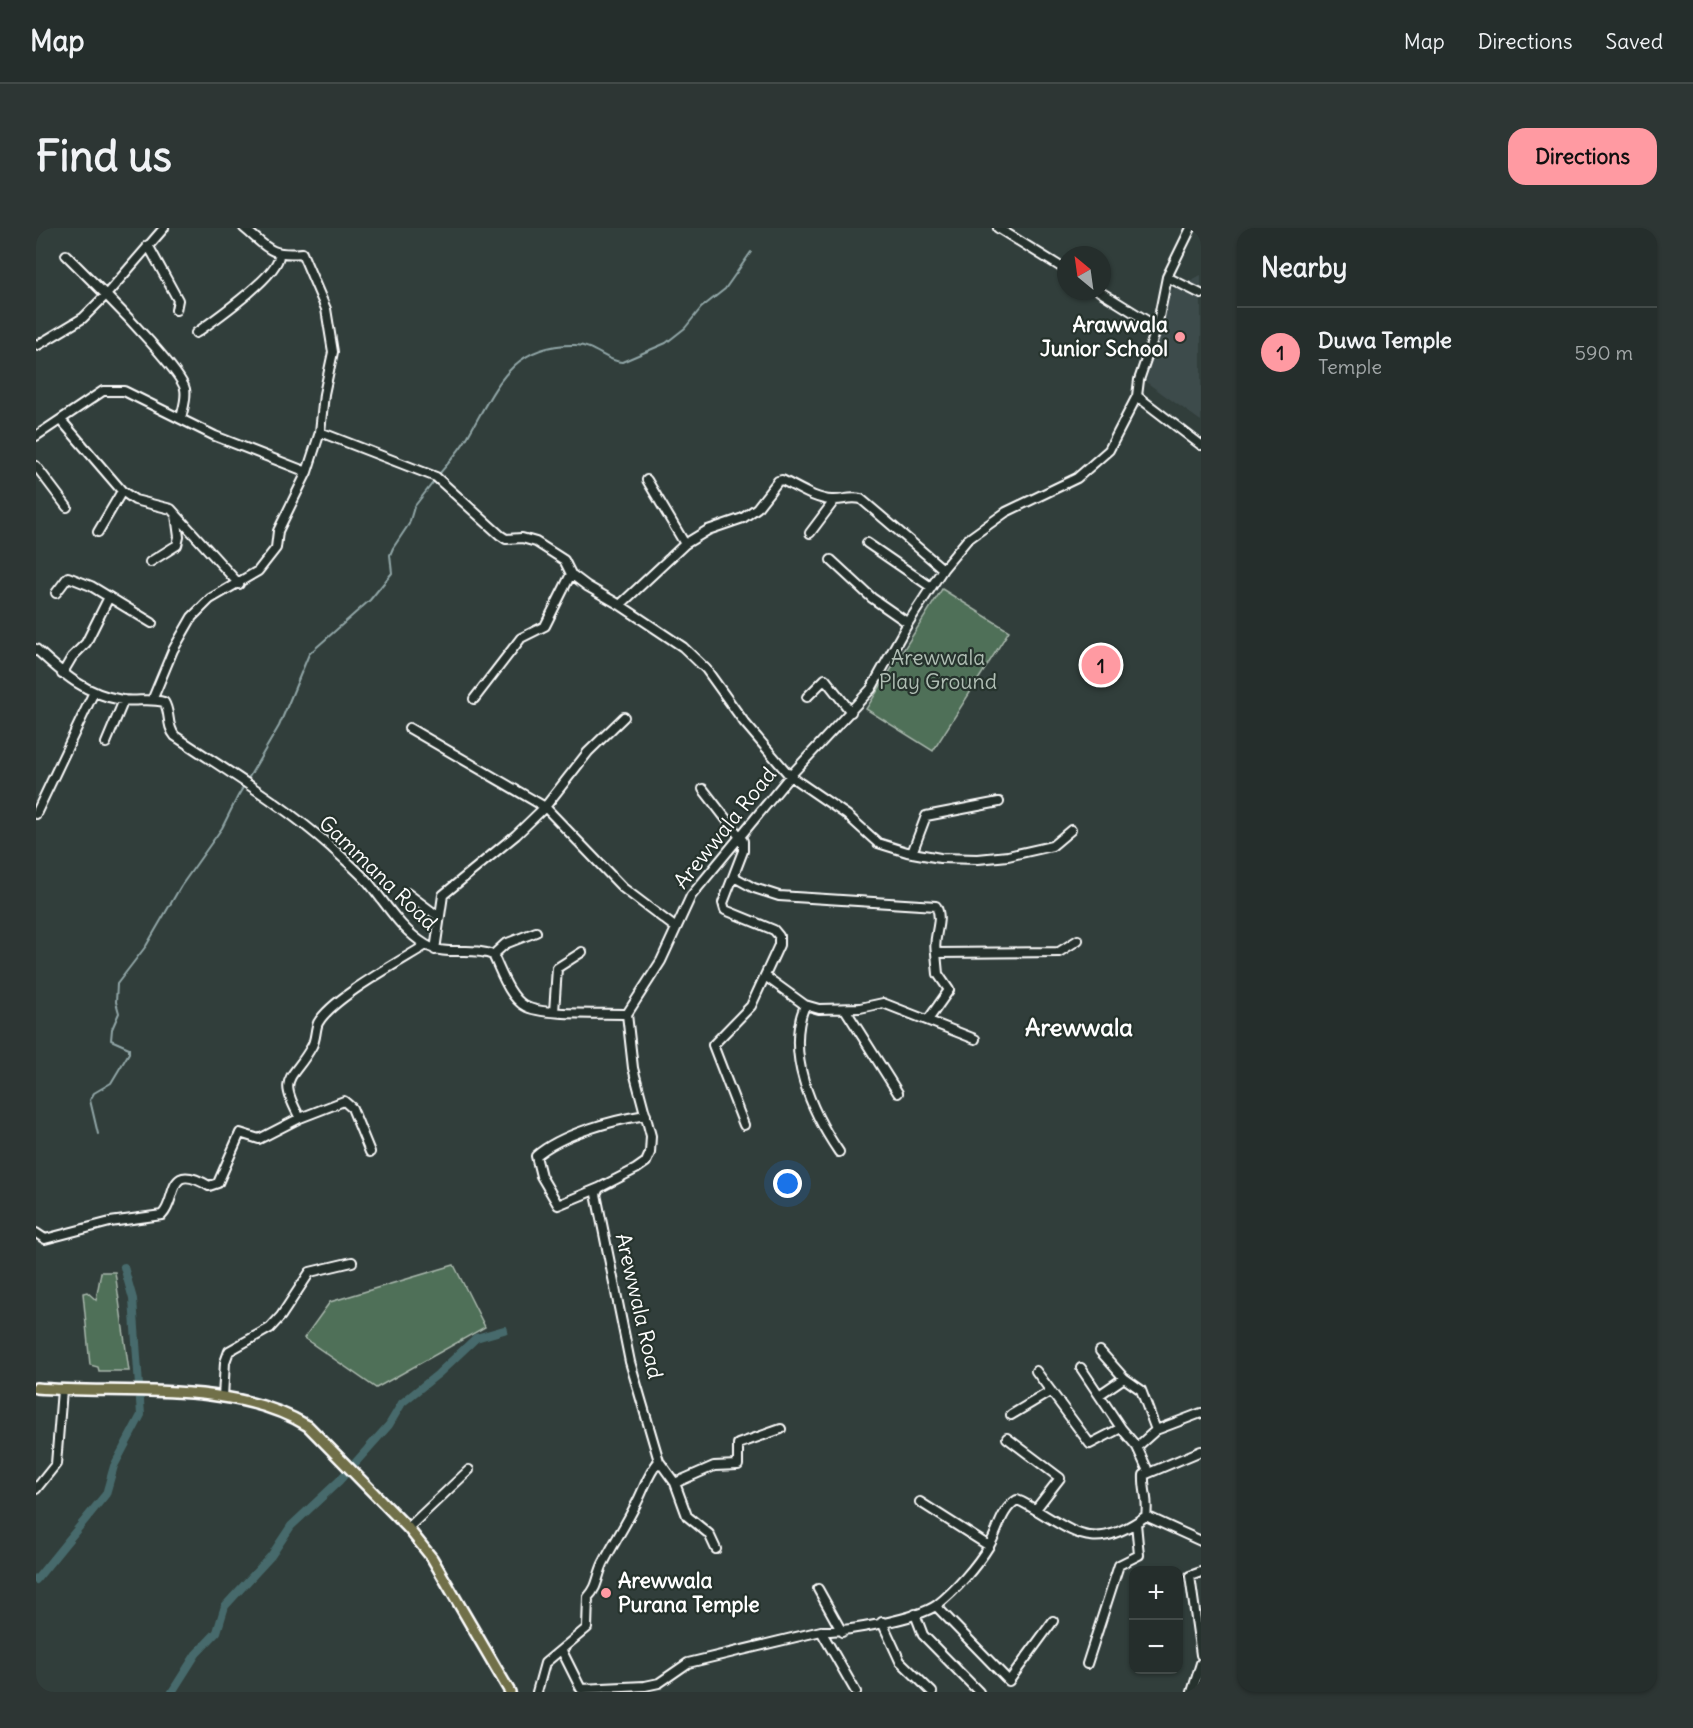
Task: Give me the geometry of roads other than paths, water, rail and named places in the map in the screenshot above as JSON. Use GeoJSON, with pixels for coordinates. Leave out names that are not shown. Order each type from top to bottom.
{"type":"FeatureCollection","features":[{"type":"Feature","properties":{"kind":"main road"},"geometry":{"type":"LineString","coordinates":[[36,1388],[139,1390],[223,1397],[299,1420],[351,1468],[408,1528],[432,1558],[510,1692]]}},
{"type":"Feature","properties":{"kind":"street"},"geometry":{"type":"LineString","coordinates":[[38,345],[83,318],[164,228]]}},
{"type":"Feature","properties":{"kind":"street"},"geometry":{"type":"LineString","coordinates":[[36,649],[63,674],[93,694],[124,700],[153,699],[173,650],[192,617],[210,599],[258,571],[276,548],[278,531],[307,472],[320,432],[324,394],[333,352],[326,309],[302,253],[279,255],[272,252],[244,228]]}},
{"type":"Feature","properties":{"kind":"street"},"geometry":{"type":"LineString","coordinates":[[998,228],[1057,264]]}},
{"type":"Feature","properties":{"kind":"street","name":"Arewwala Road"},"geometry":{"type":"LineString","coordinates":[[627,1014],[661,961],[691,896],[790,776],[871,689],[908,623],[943,568],[967,540],[984,527],[1006,512],[1077,478],[1109,450],[1137,396],[1157,327],[1167,277],[1191,228]]}},
{"type":"Feature","properties":{"kind":"street"},"geometry":{"type":"LineString","coordinates":[[148,245],[178,300],[176,310]]}},
{"type":"Feature","properties":{"kind":"street"},"geometry":{"type":"LineString","coordinates":[[66,255],[139,329],[181,381],[185,395],[181,418]]}},
{"type":"Feature","properties":{"kind":"street"},"geometry":{"type":"LineString","coordinates":[[196,333],[239,300],[278,265],[279,255]]}},
{"type":"Feature","properties":{"kind":"street"},"geometry":{"type":"LineString","coordinates":[[1167,277],[1201,294]]}},
{"type":"Feature","properties":{"kind":"street"},"geometry":{"type":"LineString","coordinates":[[1111,298],[1157,327]]}},
{"type":"Feature","properties":{"kind":"street"},"geometry":{"type":"LineString","coordinates":[[36,436],[103,391],[124,390],[214,436],[307,472]]}},
{"type":"Feature","properties":{"kind":"street"},"geometry":{"type":"LineString","coordinates":[[1137,396],[1201,445]]}},
{"type":"Feature","properties":{"kind":"street"},"geometry":{"type":"LineString","coordinates":[[61,420],[122,491],[135,500],[171,509],[238,584]]}},
{"type":"Feature","properties":{"kind":"street"},"geometry":{"type":"LineString","coordinates":[[320,432],[436,477],[500,535],[506,539],[522,537],[536,542],[564,560],[571,574],[683,647],[706,669],[744,722],[790,776],[847,815],[870,838],[912,853],[968,858],[1008,856],[1052,846],[1071,830]]}},
{"type":"Feature","properties":{"kind":"street"},"geometry":{"type":"LineString","coordinates":[[36,466],[67,507]]}},
{"type":"Feature","properties":{"kind":"street"},"geometry":{"type":"LineString","coordinates":[[647,480],[686,544]]}},
{"type":"Feature","properties":{"kind":"street"},"geometry":{"type":"LineString","coordinates":[[620,606],[686,544],[708,530],[743,518],[757,508],[778,481],[782,480],[824,499],[834,501],[852,496],[861,499],[943,568]]}},
{"type":"Feature","properties":{"kind":"street"},"geometry":{"type":"LineString","coordinates":[[98,532],[122,491]]}},
{"type":"Feature","properties":{"kind":"street"},"geometry":{"type":"LineString","coordinates":[[810,533],[834,501]]}},
{"type":"Feature","properties":{"kind":"street"},"geometry":{"type":"LineString","coordinates":[[150,562],[177,544],[179,537],[175,514]]}},
{"type":"Feature","properties":{"kind":"street"},"geometry":{"type":"LineString","coordinates":[[867,543],[931,587]]}},
{"type":"Feature","properties":{"kind":"street"},"geometry":{"type":"LineString","coordinates":[[831,560],[872,598],[908,623]]}},
{"type":"Feature","properties":{"kind":"street"},"geometry":{"type":"LineString","coordinates":[[474,699],[521,638],[545,626],[571,574]]}},
{"type":"Feature","properties":{"kind":"street"},"geometry":{"type":"LineString","coordinates":[[56,593],[68,578],[109,597],[152,623]]}},
{"type":"Feature","properties":{"kind":"street"},"geometry":{"type":"LineString","coordinates":[[63,674],[72,657],[86,643],[109,597]]}},
{"type":"Feature","properties":{"kind":"street"},"geometry":{"type":"LineString","coordinates":[[807,697],[825,679],[851,712]]}},
{"type":"Feature","properties":{"kind":"street"},"geometry":{"type":"LineString","coordinates":[[36,814],[93,694]]}},
{"type":"Feature","properties":{"kind":"street","name":"Gammana Road"},"geometry":{"type":"LineString","coordinates":[[153,699],[164,702],[167,706],[170,730],[175,736],[245,783],[330,846],[368,882],[399,924],[426,945],[435,950],[484,951],[493,955]]}},
{"type":"Feature","properties":{"kind":"street"},"geometry":{"type":"LineString","coordinates":[[106,742],[124,700]]}},
{"type":"Feature","properties":{"kind":"street"},"geometry":{"type":"LineString","coordinates":[[435,950],[443,895],[516,836],[545,807],[588,752],[624,717]]}},
{"type":"Feature","properties":{"kind":"street"},"geometry":{"type":"LineString","coordinates":[[409,728],[545,807],[623,888],[676,928]]}},
{"type":"Feature","properties":{"kind":"street"},"geometry":{"type":"LineString","coordinates":[[703,789],[741,835],[743,851],[723,903],[725,910],[774,930],[779,936],[779,945],[752,1006],[713,1046],[744,1125]]}},
{"type":"Feature","properties":{"kind":"street"},"geometry":{"type":"LineString","coordinates":[[912,853],[926,816],[999,802]]}},
{"type":"Feature","properties":{"kind":"street"},"geometry":{"type":"LineString","coordinates":[[734,877],[754,888],[779,896],[814,896],[936,906],[940,914],[934,946],[938,974],[949,990],[928,1020]]}},
{"type":"Feature","properties":{"kind":"street"},"geometry":{"type":"LineString","coordinates":[[408,893],[439,917]]}},
{"type":"Feature","properties":{"kind":"street"},"geometry":{"type":"LineString","coordinates":[[536,932],[505,944],[493,955],[514,996],[525,1007],[554,1012],[627,1014],[633,1068],[646,1115],[651,1141],[645,1162],[599,1188],[558,1205],[541,1176],[536,1156],[577,1134],[622,1119],[646,1115]]}},
{"type":"Feature","properties":{"kind":"street"},"geometry":{"type":"LineString","coordinates":[[936,953],[1059,952],[1078,940]]}},
{"type":"Feature","properties":{"kind":"street"},"geometry":{"type":"LineString","coordinates":[[300,1118],[288,1097],[287,1080],[313,1045],[318,1024],[330,1007],[426,945]]}},
{"type":"Feature","properties":{"kind":"street"},"geometry":{"type":"LineString","coordinates":[[554,1012],[557,968],[582,952]]}},
{"type":"Feature","properties":{"kind":"street"},"geometry":{"type":"LineString","coordinates":[[765,976],[805,1005],[819,1009],[845,1009],[884,1003],[975,1039]]}},
{"type":"Feature","properties":{"kind":"street"},"geometry":{"type":"LineString","coordinates":[[805,1005],[799,1020],[798,1051],[811,1103],[820,1124],[839,1152]]}},
{"type":"Feature","properties":{"kind":"street"},"geometry":{"type":"LineString","coordinates":[[845,1009],[898,1093]]}},
{"type":"Feature","properties":{"kind":"street"},"geometry":{"type":"LineString","coordinates":[[36,1233],[45,1239],[110,1221],[162,1215],[166,1211],[171,1191],[182,1179],[196,1178],[209,1186],[218,1183],[240,1133],[260,1139],[300,1118],[344,1101],[352,1108],[370,1152]]}},
{"type":"Feature","properties":{"kind":"street","name":"Arewwala Road"},"geometry":{"type":"LineString","coordinates":[[599,1188],[596,1194],[630,1362],[659,1461],[675,1483],[687,1516],[709,1534],[716,1549]]}},
{"type":"Feature","properties":{"kind":"street"},"geometry":{"type":"LineString","coordinates":[[223,1397],[225,1362],[229,1351],[270,1328],[281,1316],[310,1272],[352,1262]]}},
{"type":"Feature","properties":{"kind":"street"},"geometry":{"type":"LineString","coordinates":[[1100,1351],[1124,1378],[1141,1390],[1156,1430]]}},
{"type":"Feature","properties":{"kind":"street"},"geometry":{"type":"LineString","coordinates":[[1081,1368],[1121,1428],[1137,1447],[1148,1472]]}},
{"type":"Feature","properties":{"kind":"street"},"geometry":{"type":"LineString","coordinates":[[1036,1371],[1090,1444],[1121,1428]]}},
{"type":"Feature","properties":{"kind":"street"},"geometry":{"type":"LineString","coordinates":[[1099,1395],[1124,1378]]}},
{"type":"Feature","properties":{"kind":"street"},"geometry":{"type":"LineString","coordinates":[[36,1489],[56,1464],[62,1390]]}},
{"type":"Feature","properties":{"kind":"street"},"geometry":{"type":"LineString","coordinates":[[1011,1415],[1051,1391]]}},
{"type":"Feature","properties":{"kind":"street"},"geometry":{"type":"LineString","coordinates":[[1137,1447],[1156,1430],[1201,1413]]}},
{"type":"Feature","properties":{"kind":"street"},"geometry":{"type":"LineString","coordinates":[[675,1483],[714,1466],[738,1465],[738,1444],[781,1429]]}},
{"type":"Feature","properties":{"kind":"street"},"geometry":{"type":"LineString","coordinates":[[1007,1438],[1060,1478],[1036,1509]]}},
{"type":"Feature","properties":{"kind":"street"},"geometry":{"type":"LineString","coordinates":[[562,1651],[576,1688],[645,1686],[659,1683],[688,1663],[821,1631],[842,1632],[915,1614],[936,1606],[965,1577],[989,1546],[1009,1504],[1017,1500],[1069,1529],[1097,1539],[1112,1536],[1146,1516],[1149,1502],[1143,1484],[1144,1475],[1201,1451]]}},
{"type":"Feature","properties":{"kind":"street"},"geometry":{"type":"LineString","coordinates":[[537,1692],[542,1670],[587,1628],[588,1597],[595,1592],[601,1569],[616,1537],[637,1504],[643,1485],[659,1461]]}},
{"type":"Feature","properties":{"kind":"street"},"geometry":{"type":"LineString","coordinates":[[408,1528],[469,1470]]}},
{"type":"Feature","properties":{"kind":"street"},"geometry":{"type":"LineString","coordinates":[[920,1502],[989,1546]]}},
{"type":"Feature","properties":{"kind":"street"},"geometry":{"type":"LineString","coordinates":[[1146,1516],[1201,1541]]}},
{"type":"Feature","properties":{"kind":"street"},"geometry":{"type":"LineString","coordinates":[[1088,1664],[1119,1565],[1139,1555],[1136,1523]]}},
{"type":"Feature","properties":{"kind":"street"},"geometry":{"type":"LineString","coordinates":[[1201,1572],[1190,1576],[1201,1654]]}},
{"type":"Feature","properties":{"kind":"street"},"geometry":{"type":"LineString","coordinates":[[818,1589],[842,1632]]}},
{"type":"Feature","properties":{"kind":"street"},"geometry":{"type":"LineString","coordinates":[[936,1606],[1009,1681],[1053,1621]]}},
{"type":"Feature","properties":{"kind":"street"},"geometry":{"type":"LineString","coordinates":[[915,1614],[923,1635],[979,1692]]}},
{"type":"Feature","properties":{"kind":"street"},"geometry":{"type":"LineString","coordinates":[[882,1622],[900,1661],[932,1692]]}},
{"type":"Feature","properties":{"kind":"street"},"geometry":{"type":"LineString","coordinates":[[821,1631],[856,1692]]}},
{"type":"Feature","properties":{"kind":"street"},"geometry":{"type":"LineString","coordinates":[[1192,1692],[1201,1663]]}},
{"type":"Feature","properties":{"kind":"waterway"},"geometry":{"type":"LineString","coordinates":[[440,473],[465,441],[497,386],[521,360],[554,346],[576,345],[622,362],[666,343],[685,328],[701,308],[725,289],[751,252]]}},
{"type":"Feature","properties":{"kind":"waterway"},"geometry":{"type":"LineString","coordinates":[[98,1134],[90,1100],[94,1093],[111,1083],[129,1053],[129,1048],[111,1040],[112,1029],[119,1013],[116,1002],[117,984],[146,946],[181,886],[222,828],[279,726],[309,654],[370,600],[392,573],[390,555],[393,548],[409,524],[414,507],[435,480]]}},
{"type":"Feature","properties":{"kind":"waterway"},"geometry":{"type":"LineString","coordinates":[[36,1580],[106,1494],[114,1466],[141,1415],[133,1299],[124,1267]]}},
{"type":"Feature","properties":{"kind":"waterway"},"geometry":{"type":"LineString","coordinates":[[172,1692],[196,1654],[217,1632],[225,1606],[271,1556],[291,1526],[339,1481],[389,1425],[402,1403],[438,1374],[476,1338],[504,1330]]}},
{"type":"Feature","properties":{"kind":"place","name":"Arawwala Junior School"},"geometry":{"type":"Point","coordinates":[1180,337]}},
{"type":"Feature","properties":{"kind":"place","name":"Duwa Temple"},"geometry":{"type":"Point","coordinates":[1101,665]}},
{"type":"Feature","properties":{"kind":"place","name":"Arewwala Purana Temple"},"geometry":{"type":"Point","coordinates":[606,1593]}},
{"type":"Feature","properties":{"kind":"district","name":"Arewwala"},"geometry":{"type":"Point","coordinates":[1079,1028]}},
{"type":"Feature","properties":{"kind":"park label","name":"Arewwala Play Ground"},"geometry":{"type":"Point","coordinates":[938,670]}}]}
